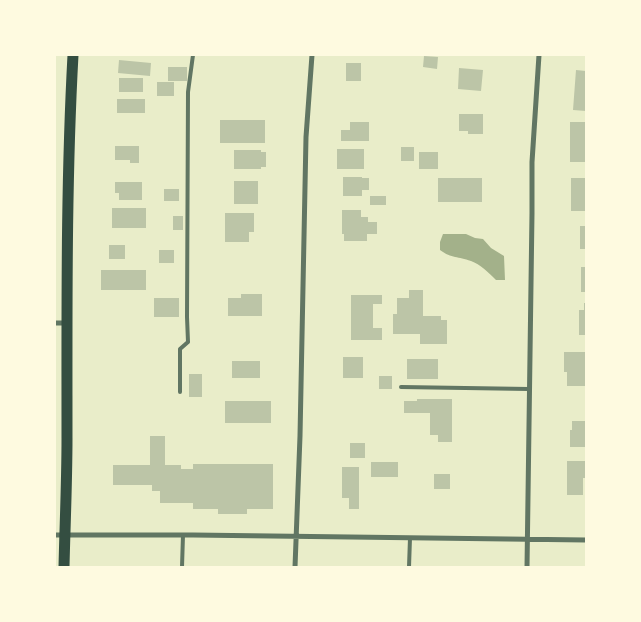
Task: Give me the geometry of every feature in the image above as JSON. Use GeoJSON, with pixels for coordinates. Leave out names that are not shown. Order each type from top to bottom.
{"type":"FeatureCollection","features":[{"type":"Feature","properties":{"kind":"main road"},"geometry":{"type":"LineString","coordinates":[[64,567],[60,535],[67,440],[61,323],[73,55]]}},
{"type":"Feature","properties":{"kind":"street"},"geometry":{"type":"LineString","coordinates":[[295,567],[300,436],[306,137],[312,55]]}},
{"type":"Feature","properties":{"kind":"street"},"geometry":{"type":"LineString","coordinates":[[526,567],[532,162],[539,55]]}},
{"type":"Feature","properties":{"kind":"street"},"geometry":{"type":"LineString","coordinates":[[60,535],[586,540]]}},
{"type":"Feature","properties":{"kind":"lane"},"geometry":{"type":"LineString","coordinates":[[180,392],[180,349],[188,342],[188,92],[193,55]]}},
{"type":"Feature","properties":{"kind":"lane"},"geometry":{"type":"LineString","coordinates":[[401,387],[529,389]]}},
{"type":"Feature","properties":{"kind":"lane"},"geometry":{"type":"LineString","coordinates":[[182,567],[183,535]]}},
{"type":"Feature","properties":{"kind":"lane"},"geometry":{"type":"LineString","coordinates":[[409,567],[410,538]]}},
{"type":"Feature","properties":{"kind":"shaded area"},"geometry":{"type":"Polygon","coordinates":[[[443,234],[466,234],[483,239],[491,248],[504,256],[505,280],[496,280],[474,262],[444,253],[440,250],[443,234]]]}},
{"type":"Feature","properties":{"kind":"building"},"geometry":{"type":"Polygon","coordinates":[[[424,56],[438,57],[437,69],[423,67],[424,56]]]}},
{"type":"Feature","properties":{"kind":"building"},"geometry":{"type":"Polygon","coordinates":[[[119,60],[151,63],[150,76],[118,73],[119,60]]]}},
{"type":"Feature","properties":{"kind":"building"},"geometry":{"type":"Polygon","coordinates":[[[346,63],[361,63],[361,81],[346,81],[346,63]]]}},
{"type":"Feature","properties":{"kind":"building"},"geometry":{"type":"Polygon","coordinates":[[[168,67],[187,67],[187,81],[168,81],[168,67]]]}},
{"type":"Feature","properties":{"kind":"building"},"geometry":{"type":"Polygon","coordinates":[[[459,68],[483,70],[481,91],[458,89],[459,68]]]}},
{"type":"Feature","properties":{"kind":"building"},"geometry":{"type":"Polygon","coordinates":[[[576,70],[586,71],[586,111],[573,110],[576,70]]]}},
{"type":"Feature","properties":{"kind":"building"},"geometry":{"type":"Polygon","coordinates":[[[119,78],[143,78],[143,92],[119,92],[119,78]]]}},
{"type":"Feature","properties":{"kind":"building"},"geometry":{"type":"Polygon","coordinates":[[[157,82],[174,82],[174,96],[157,96],[157,82]]]}},
{"type":"Feature","properties":{"kind":"building"},"geometry":{"type":"Polygon","coordinates":[[[117,99],[145,99],[145,113],[117,113],[117,99]]]}},
{"type":"Feature","properties":{"kind":"building"},"geometry":{"type":"Polygon","coordinates":[[[459,114],[483,114],[483,134],[468,134],[468,131],[459,131],[459,114]]]}},
{"type":"Feature","properties":{"kind":"building"},"geometry":{"type":"Polygon","coordinates":[[[220,120],[265,120],[265,143],[220,143],[220,120]]]}},
{"type":"Feature","properties":{"kind":"building"},"geometry":{"type":"Polygon","coordinates":[[[350,122],[369,122],[369,141],[341,141],[341,130],[350,130],[350,122]]]}},
{"type":"Feature","properties":{"kind":"building"},"geometry":{"type":"Polygon","coordinates":[[[570,122],[586,122],[586,162],[570,162],[570,122]]]}},
{"type":"Feature","properties":{"kind":"building"},"geometry":{"type":"Polygon","coordinates":[[[115,146],[139,146],[139,163],[130,163],[130,160],[115,160],[115,146]]]}},
{"type":"Feature","properties":{"kind":"building"},"geometry":{"type":"Polygon","coordinates":[[[401,147],[414,147],[414,161],[401,161],[401,147]]]}},
{"type":"Feature","properties":{"kind":"building"},"geometry":{"type":"Polygon","coordinates":[[[337,149],[364,149],[364,169],[337,169],[337,149]]]}},
{"type":"Feature","properties":{"kind":"building"},"geometry":{"type":"Polygon","coordinates":[[[234,150],[261,150],[261,152],[266,152],[266,167],[261,167],[261,169],[234,169],[234,150]]]}},
{"type":"Feature","properties":{"kind":"building"},"geometry":{"type":"Polygon","coordinates":[[[419,152],[438,152],[438,169],[419,169],[419,152]]]}},
{"type":"Feature","properties":{"kind":"building"},"geometry":{"type":"Polygon","coordinates":[[[343,177],[369,178],[369,190],[362,190],[362,196],[343,196],[343,177]]]}},
{"type":"Feature","properties":{"kind":"building"},"geometry":{"type":"Polygon","coordinates":[[[438,178],[482,178],[482,202],[438,202],[438,178]]]}},
{"type":"Feature","properties":{"kind":"building"},"geometry":{"type":"Polygon","coordinates":[[[571,178],[586,178],[586,211],[571,211],[571,178]]]}},
{"type":"Feature","properties":{"kind":"building"},"geometry":{"type":"Polygon","coordinates":[[[234,181],[258,181],[258,204],[234,204],[234,181]]]}},
{"type":"Feature","properties":{"kind":"building"},"geometry":{"type":"Polygon","coordinates":[[[115,182],[142,182],[142,200],[119,200],[119,193],[115,193],[115,182]]]}},
{"type":"Feature","properties":{"kind":"building"},"geometry":{"type":"Polygon","coordinates":[[[164,189],[179,189],[179,201],[164,201],[164,189]]]}},
{"type":"Feature","properties":{"kind":"building"},"geometry":{"type":"Polygon","coordinates":[[[370,196],[386,196],[386,205],[370,205],[370,196]]]}},
{"type":"Feature","properties":{"kind":"building"},"geometry":{"type":"Polygon","coordinates":[[[112,208],[146,208],[146,228],[112,228],[112,208]]]}},
{"type":"Feature","properties":{"kind":"building"},"geometry":{"type":"Polygon","coordinates":[[[342,210],[361,210],[361,217],[368,217],[368,222],[377,222],[377,234],[367,234],[367,241],[344,241],[344,234],[342,234],[342,210]]]}},
{"type":"Feature","properties":{"kind":"building"},"geometry":{"type":"Polygon","coordinates":[[[225,213],[254,213],[254,232],[249,232],[249,242],[225,242],[225,213]]]}},
{"type":"Feature","properties":{"kind":"building"},"geometry":{"type":"Polygon","coordinates":[[[173,216],[183,216],[183,230],[173,230],[173,216]]]}},
{"type":"Feature","properties":{"kind":"building"},"geometry":{"type":"Polygon","coordinates":[[[580,226],[586,226],[586,249],[580,249],[580,226]]]}},
{"type":"Feature","properties":{"kind":"building"},"geometry":{"type":"Polygon","coordinates":[[[109,245],[125,245],[125,259],[109,259],[109,245]]]}},
{"type":"Feature","properties":{"kind":"building"},"geometry":{"type":"Polygon","coordinates":[[[159,250],[174,250],[174,263],[159,263],[159,250]]]}},
{"type":"Feature","properties":{"kind":"building"},"geometry":{"type":"Polygon","coordinates":[[[581,267],[586,267],[586,292],[581,292],[581,267]]]}},
{"type":"Feature","properties":{"kind":"building"},"geometry":{"type":"Polygon","coordinates":[[[101,270],[146,270],[146,290],[101,290],[101,270]]]}},
{"type":"Feature","properties":{"kind":"building"},"geometry":{"type":"Polygon","coordinates":[[[409,290],[423,290],[423,316],[441,316],[441,320],[447,320],[447,344],[420,344],[420,334],[393,334],[393,314],[397,314],[397,298],[409,298],[409,290]]]}},
{"type":"Feature","properties":{"kind":"building"},"geometry":{"type":"Polygon","coordinates":[[[241,294],[262,294],[262,316],[228,316],[228,298],[241,298],[241,294]]]}},
{"type":"Feature","properties":{"kind":"building"},"geometry":{"type":"Polygon","coordinates":[[[351,295],[382,295],[382,304],[373,304],[373,328],[382,328],[382,340],[351,340],[351,295]]]}},
{"type":"Feature","properties":{"kind":"building"},"geometry":{"type":"Polygon","coordinates":[[[154,298],[179,298],[179,317],[154,317],[154,298]]]}},
{"type":"Feature","properties":{"kind":"building"},"geometry":{"type":"Polygon","coordinates":[[[584,303],[586,303],[586,335],[579,335],[579,310],[584,310],[584,303]]]}},
{"type":"Feature","properties":{"kind":"building"},"geometry":{"type":"Polygon","coordinates":[[[564,352],[585,352],[586,386],[567,386],[567,372],[564,372],[564,352]]]}},
{"type":"Feature","properties":{"kind":"building"},"geometry":{"type":"Polygon","coordinates":[[[343,357],[363,357],[363,378],[343,378],[343,357]]]}},
{"type":"Feature","properties":{"kind":"building"},"geometry":{"type":"Polygon","coordinates":[[[407,359],[438,359],[438,379],[407,379],[407,359]]]}},
{"type":"Feature","properties":{"kind":"building"},"geometry":{"type":"Polygon","coordinates":[[[232,361],[260,361],[260,378],[232,378],[232,361]]]}},
{"type":"Feature","properties":{"kind":"building"},"geometry":{"type":"Polygon","coordinates":[[[189,374],[202,374],[202,397],[189,397],[189,374]]]}},
{"type":"Feature","properties":{"kind":"building"},"geometry":{"type":"Polygon","coordinates":[[[379,376],[392,376],[392,389],[379,389],[379,376]]]}},
{"type":"Feature","properties":{"kind":"building"},"geometry":{"type":"Polygon","coordinates":[[[417,399],[452,399],[452,442],[438,442],[438,435],[430,435],[430,413],[404,413],[404,401],[417,401],[417,399]]]}},
{"type":"Feature","properties":{"kind":"building"},"geometry":{"type":"Polygon","coordinates":[[[225,401],[271,401],[271,423],[225,423],[225,401]]]}},
{"type":"Feature","properties":{"kind":"building"},"geometry":{"type":"Polygon","coordinates":[[[572,421],[586,421],[586,447],[570,447],[572,421]]]}},
{"type":"Feature","properties":{"kind":"building"},"geometry":{"type":"Polygon","coordinates":[[[150,436],[165,436],[165,465],[181,465],[181,469],[193,469],[193,464],[273,464],[273,509],[247,509],[247,514],[218,514],[218,509],[193,509],[193,503],[160,503],[160,491],[152,491],[152,485],[113,485],[113,465],[150,465],[150,436]]]}},
{"type":"Feature","properties":{"kind":"building"},"geometry":{"type":"Polygon","coordinates":[[[350,443],[365,443],[365,458],[350,458],[350,443]]]}},
{"type":"Feature","properties":{"kind":"building"},"geometry":{"type":"Polygon","coordinates":[[[567,461],[586,461],[583,495],[567,495],[567,461]]]}},
{"type":"Feature","properties":{"kind":"building"},"geometry":{"type":"Polygon","coordinates":[[[371,462],[398,462],[398,477],[371,477],[371,462]]]}},
{"type":"Feature","properties":{"kind":"building"},"geometry":{"type":"Polygon","coordinates":[[[342,467],[359,467],[359,509],[349,509],[349,498],[342,498],[342,467]]]}},
{"type":"Feature","properties":{"kind":"building"},"geometry":{"type":"Polygon","coordinates":[[[434,474],[450,474],[450,489],[434,489],[434,474]]]}}]}
